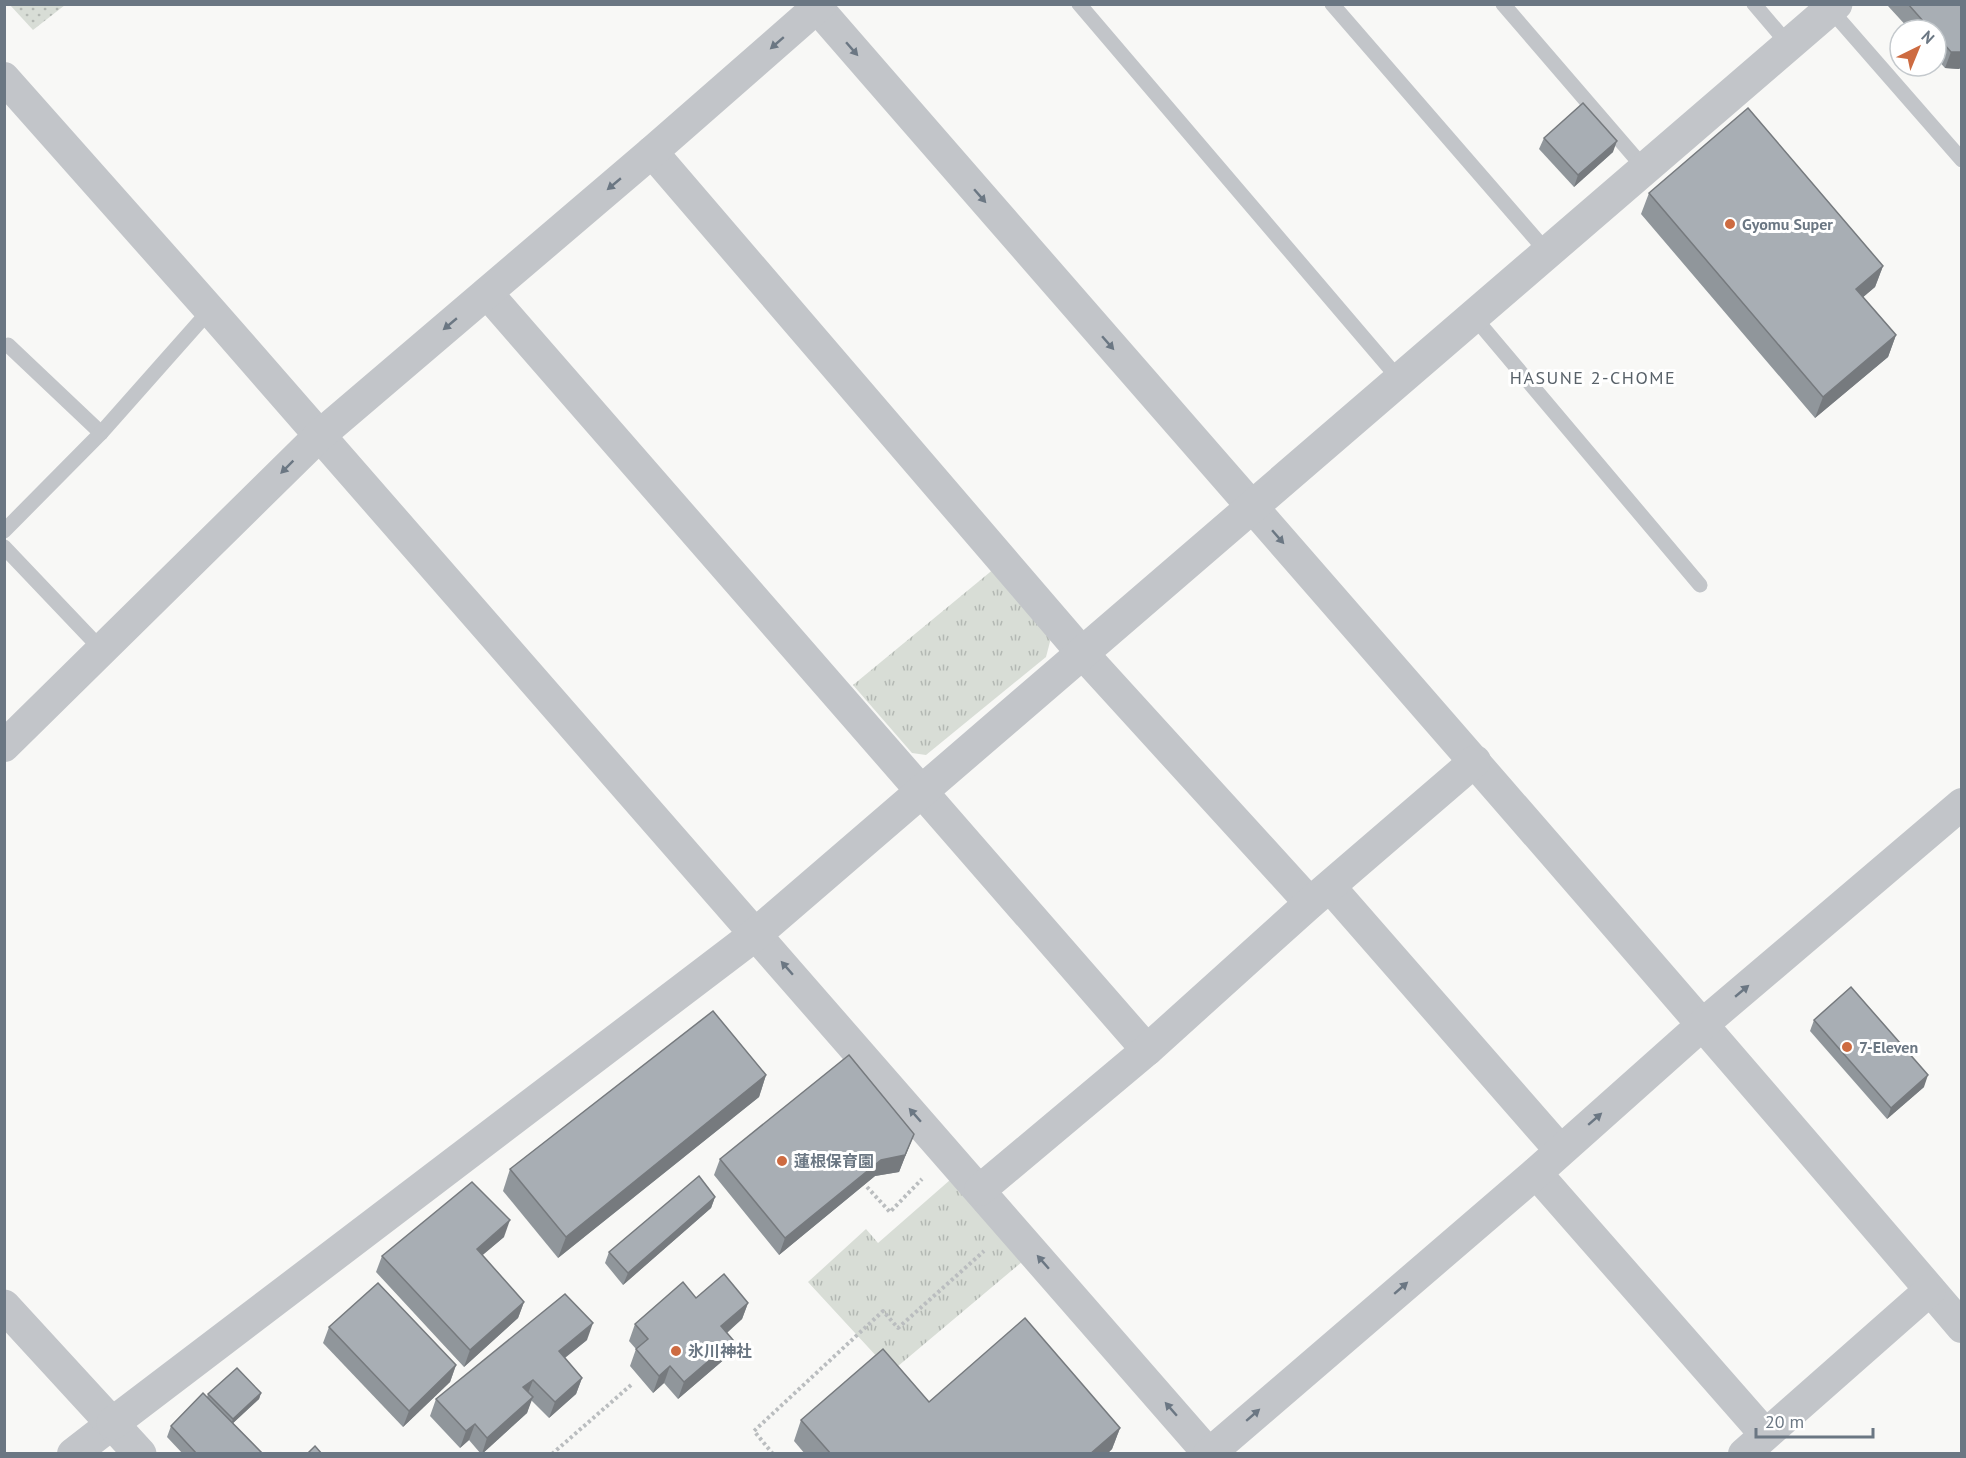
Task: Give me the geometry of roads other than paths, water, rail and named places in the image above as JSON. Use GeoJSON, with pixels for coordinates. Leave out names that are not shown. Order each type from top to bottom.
{"type":"FeatureCollection","features":[{"type":"Feature","properties":{"kind":"street"},"geometry":{"type":"LineString","coordinates":[[4,746],[319,436],[652,152],[817,6],[1251,507],[1475,761],[1962,1327]]}},
{"type":"Feature","properties":{"kind":"street"},"geometry":{"type":"LineString","coordinates":[[73,1454],[756,934],[1833,7]]}},
{"type":"Feature","properties":{"kind":"street"},"geometry":{"type":"LineString","coordinates":[[4,78],[210,310],[1209,1453],[1536,1173],[1702,1025],[1962,804]]}},
{"type":"Feature","properties":{"kind":"street"},"geometry":{"type":"LineString","coordinates":[[652,152],[1083,654],[1320,895],[1560,1150]]}},
{"type":"Feature","properties":{"kind":"street"},"geometry":{"type":"LineString","coordinates":[[487,293],[1147,1050]]}},
{"type":"Feature","properties":{"kind":"street"},"geometry":{"type":"LineString","coordinates":[[980,1190],[1147,1050],[1320,895],[1475,761]]}},
{"type":"Feature","properties":{"kind":"street"},"geometry":{"type":"LineString","coordinates":[[1536,1173],[1755,1444],[1930,1290]]}},
{"type":"Feature","properties":{"kind":"street"},"geometry":{"type":"LineString","coordinates":[[4,1306],[140,1454]]}},
{"type":"Feature","properties":{"kind":"lane"},"geometry":{"type":"LineString","coordinates":[[1079,4],[1400,379]]}},
{"type":"Feature","properties":{"kind":"lane"},"geometry":{"type":"LineString","coordinates":[[1332,4],[1547,252]]}},
{"type":"Feature","properties":{"kind":"lane"},"geometry":{"type":"LineString","coordinates":[[1503,4],[1645,169]]}},
{"type":"Feature","properties":{"kind":"lane"},"geometry":{"type":"LineString","coordinates":[[1754,4],[1789,45]]}},
{"type":"Feature","properties":{"kind":"lane"},"geometry":{"type":"LineString","coordinates":[[1833,7],[1962,160]]}},
{"type":"Feature","properties":{"kind":"lane"},"geometry":{"type":"LineString","coordinates":[[4,531],[101,433],[210,310]]}},
{"type":"Feature","properties":{"kind":"lane"},"geometry":{"type":"LineString","coordinates":[[1473,317],[1700,585]]}},
{"type":"Feature","properties":{"kind":"lane"},"geometry":{"type":"LineString","coordinates":[[8,345],[101,433]]}},
{"type":"Feature","properties":{"kind":"lane"},"geometry":{"type":"LineString","coordinates":[[4,547],[102,650]]}},
{"type":"Feature","properties":{"kind":"place","name":"Gyomu Super"},"geometry":{"type":"Point","coordinates":[1730,224]}},
{"type":"Feature","properties":{"kind":"place","name":"7-Eleven"},"geometry":{"type":"Point","coordinates":[1847,1047]}},
{"type":"Feature","properties":{"kind":"place","name":"蓮根保育園"},"geometry":{"type":"Point","coordinates":[782,1161]}},
{"type":"Feature","properties":{"kind":"place","name":"氷川神社"},"geometry":{"type":"Point","coordinates":[676,1351]}},
{"type":"Feature","properties":{"kind":"district","name":"HASUNE 2-CHOME"},"geometry":{"type":"Point","coordinates":[1593,378]}}]}
